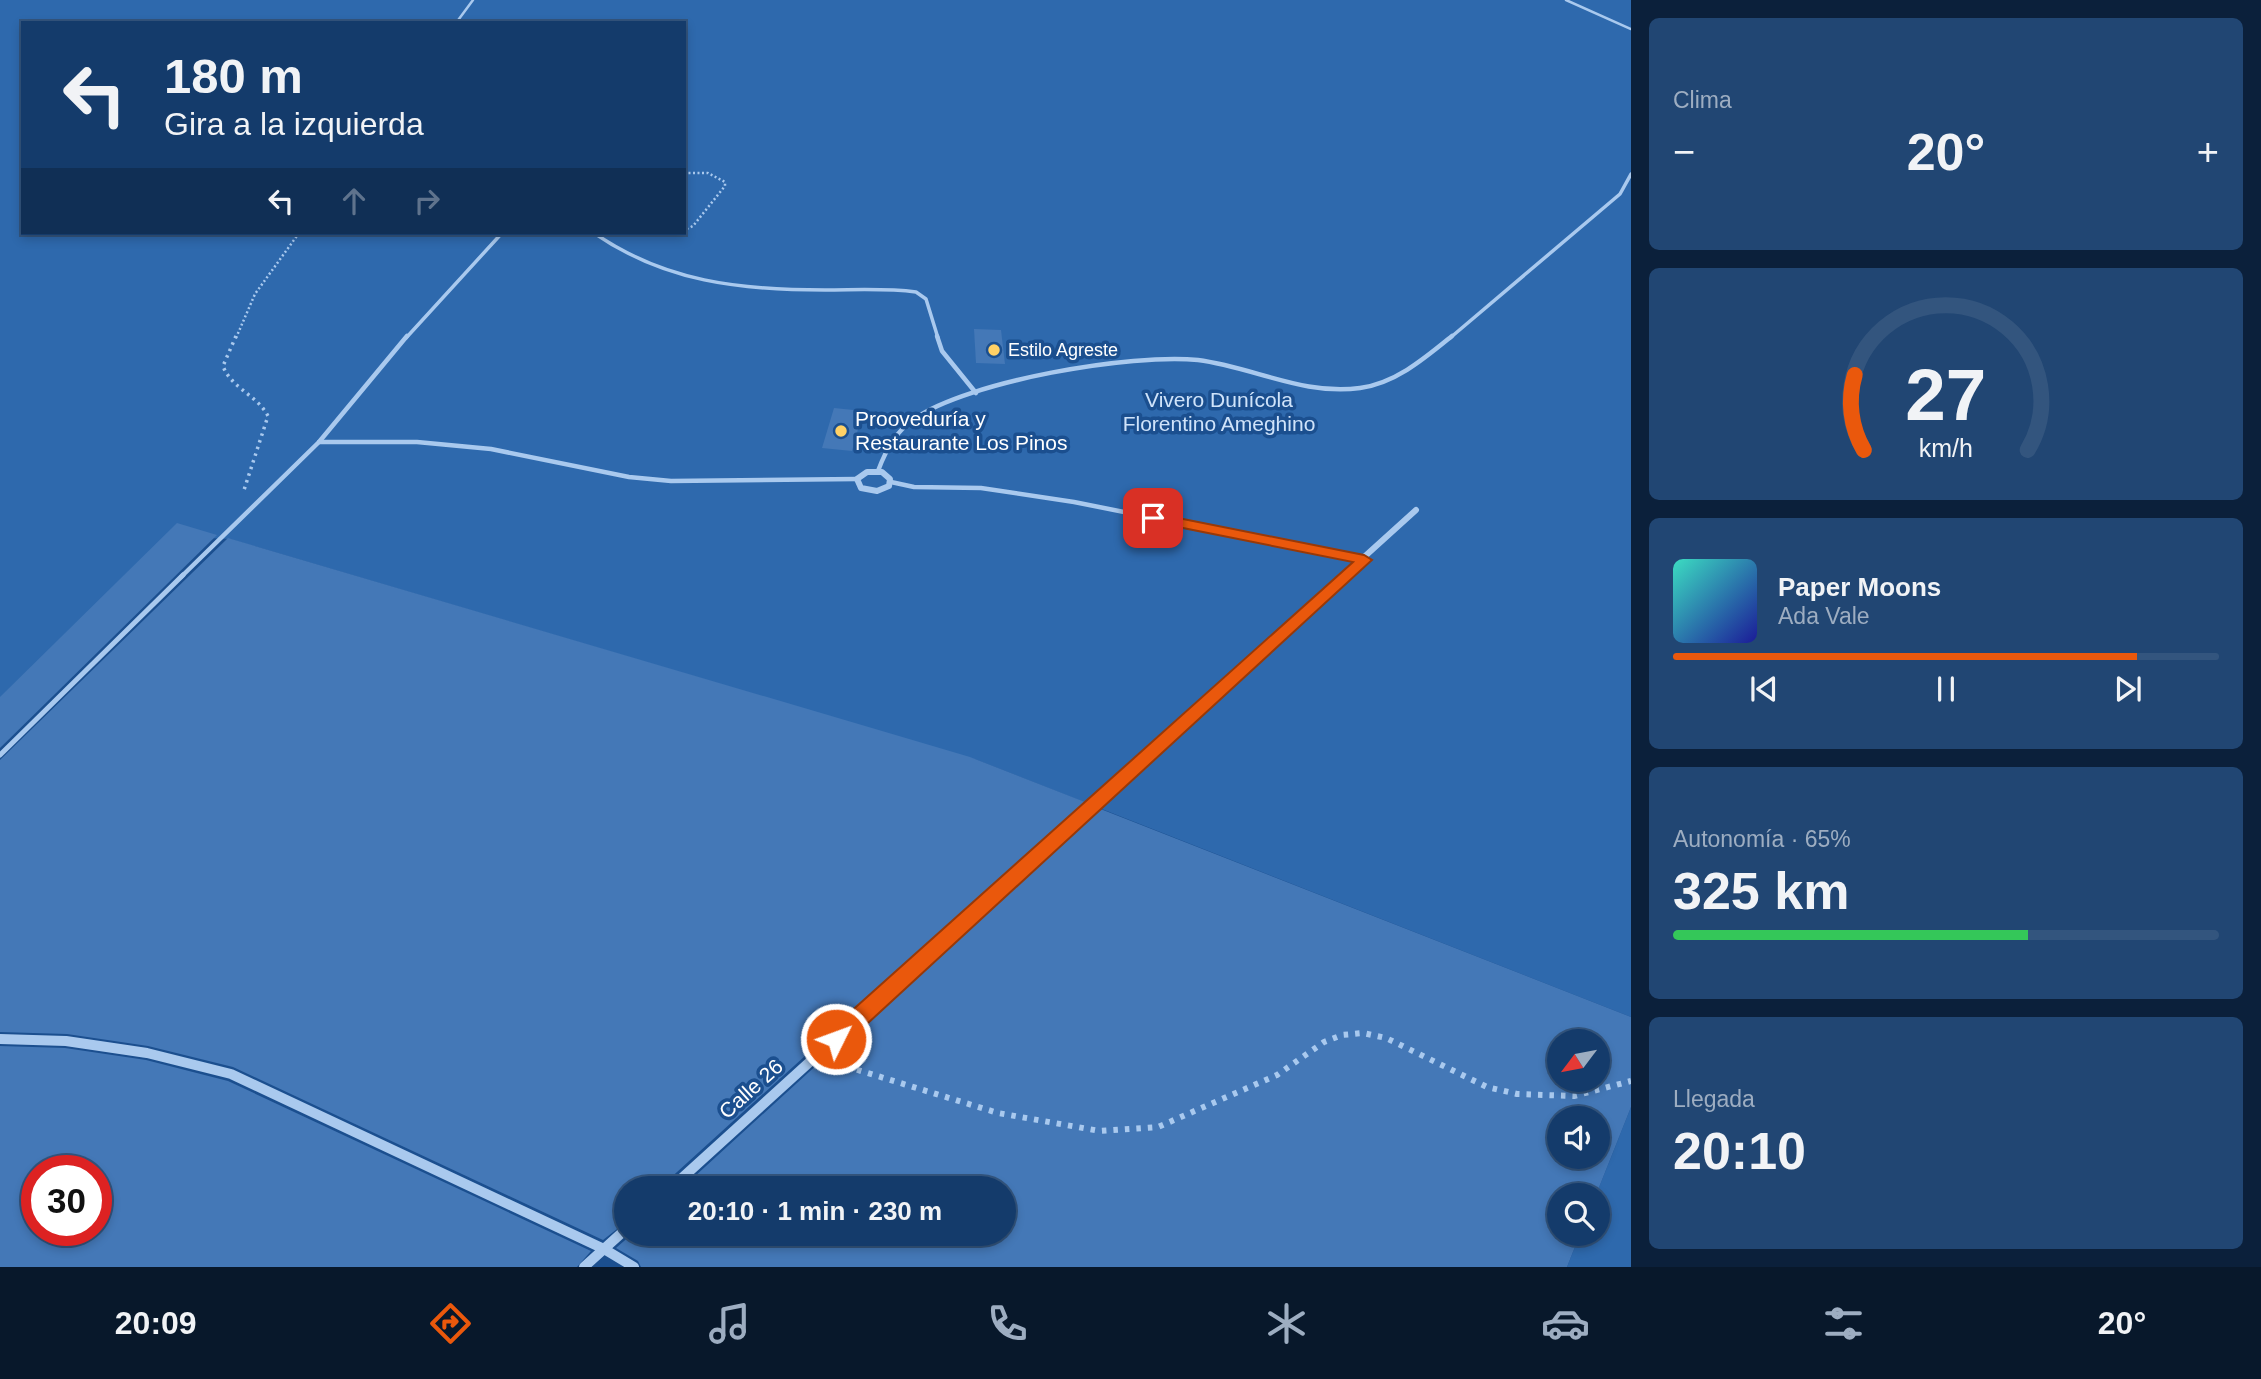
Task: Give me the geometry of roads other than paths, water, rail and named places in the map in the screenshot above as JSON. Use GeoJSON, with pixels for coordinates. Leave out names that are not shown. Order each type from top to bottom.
{"type":"FeatureCollection","features":[{"type":"Feature","properties":{"kind":"street"},"geometry":{"type":"LineString","coordinates":[[878,471],[889,477],[891,482],[887,488],[872,491],[861,488],[857,479],[867,472],[878,471]]}},
{"type":"Feature","properties":{"kind":"street","name":"Calle 26"},"geometry":{"type":"LineString","coordinates":[[684,1176],[1416,510]]}},
{"type":"Feature","properties":{"kind":"street"},"geometry":{"type":"LineString","coordinates":[[0,1039],[79,1042],[147,1053],[231,1074],[604,1249],[634,1267]]}},
{"type":"Feature","properties":{"kind":"street"},"geometry":{"type":"LineString","coordinates":[[584,1267],[614,1240]]}},
{"type":"Feature","properties":{"kind":"lane"},"geometry":{"type":"LineString","coordinates":[[457,21],[473,0]]}},
{"type":"Feature","properties":{"kind":"lane"},"geometry":{"type":"LineString","coordinates":[[1566,0],[1631,29]]}},
{"type":"Feature","properties":{"kind":"lane"},"geometry":{"type":"LineString","coordinates":[[878,471],[892,442],[913,420],[940,405],[976,393],[1093,367],[1167,358],[1198,362],[1304,387],[1356,389],[1395,379],[1427,357],[1620,194],[1631,174]]}},
{"type":"Feature","properties":{"kind":"lane"},"geometry":{"type":"LineString","coordinates":[[0,755],[319,442],[431,307],[500,235]]}},
{"type":"Feature","properties":{"kind":"lane"},"geometry":{"type":"LineString","coordinates":[[596,235],[614,249],[650,267],[695,280],[755,286],[916,292],[926,299],[942,351],[976,393]]}},
{"type":"Feature","properties":{"kind":"lane"},"geometry":{"type":"LineString","coordinates":[[319,442],[381,440],[464,446],[516,452],[645,479],[727,482],[857,479]]}},
{"type":"Feature","properties":{"kind":"lane"},"geometry":{"type":"LineString","coordinates":[[891,482],[914,487],[981,488],[1074,502],[1364,560]]}},
{"type":"Feature","properties":{"kind":"place","name":"Estilo Agreste"},"geometry":{"type":"Point","coordinates":[994,350]}},
{"type":"Feature","properties":{"kind":"place","name":"Prooveduría y Restaurante Los Pinos"},"geometry":{"type":"Point","coordinates":[841,431]}},
{"type":"Feature","properties":{"kind":"park label","name":"Vivero Dunícola Florentino Ameghino"},"geometry":{"type":"Point","coordinates":[1219,412]}}]}
